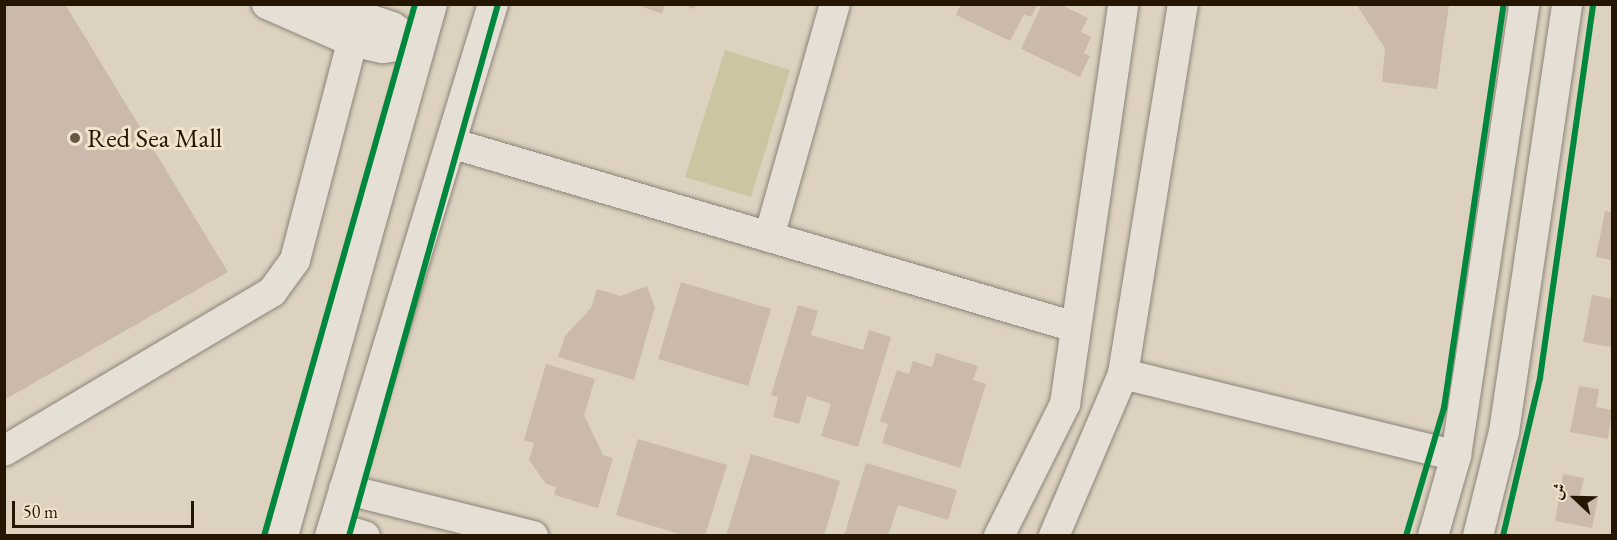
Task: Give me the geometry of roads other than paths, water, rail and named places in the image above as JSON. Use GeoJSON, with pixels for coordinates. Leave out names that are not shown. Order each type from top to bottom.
{"type":"FeatureCollection","features":[{"type":"Feature","properties":{"kind":"street"},"geometry":{"type":"LineString","coordinates":[[267,4],[392,27],[417,44]]}},
{"type":"Feature","properties":{"kind":"street"},"geometry":{"type":"LineString","coordinates":[[323,4],[357,22]]}},
{"type":"Feature","properties":{"kind":"street"},"geometry":{"type":"LineString","coordinates":[[283,536],[417,44],[432,4]]}},
{"type":"Feature","properties":{"kind":"street"},"geometry":{"type":"LineString","coordinates":[[365,536],[332,531],[454,144],[493,4]]}},
{"type":"Feature","properties":{"kind":"street"},"geometry":{"type":"LineString","coordinates":[[769,237],[835,4]]}},
{"type":"Feature","properties":{"kind":"street"},"geometry":{"type":"LineString","coordinates":[[999,536],[1065,404],[1123,4]]}},
{"type":"Feature","properties":{"kind":"street"},"geometry":{"type":"LineString","coordinates":[[1054,536],[1123,374],[1183,4]]}},
{"type":"Feature","properties":{"kind":"street"},"geometry":{"type":"LineString","coordinates":[[1433,536],[1456,456],[1524,4]]}},
{"type":"Feature","properties":{"kind":"street"},"geometry":{"type":"LineString","coordinates":[[1478,536],[1504,432],[1567,4]]}},
{"type":"Feature","properties":{"kind":"street"},"geometry":{"type":"LineString","coordinates":[[4,451],[272,292],[295,260],[357,22]]}},
{"type":"Feature","properties":{"kind":"street"},"geometry":{"type":"LineString","coordinates":[[454,144],[1075,327]]}},
{"type":"Feature","properties":{"kind":"street"},"geometry":{"type":"LineString","coordinates":[[1123,374],[1456,456]]}},
{"type":"Feature","properties":{"kind":"street"},"geometry":{"type":"LineString","coordinates":[[344,489],[533,536]]}},
{"type":"Feature","properties":{"kind":"place","name":"Red Sea Mall"},"geometry":{"type":"Point","coordinates":[75,138]}}]}
